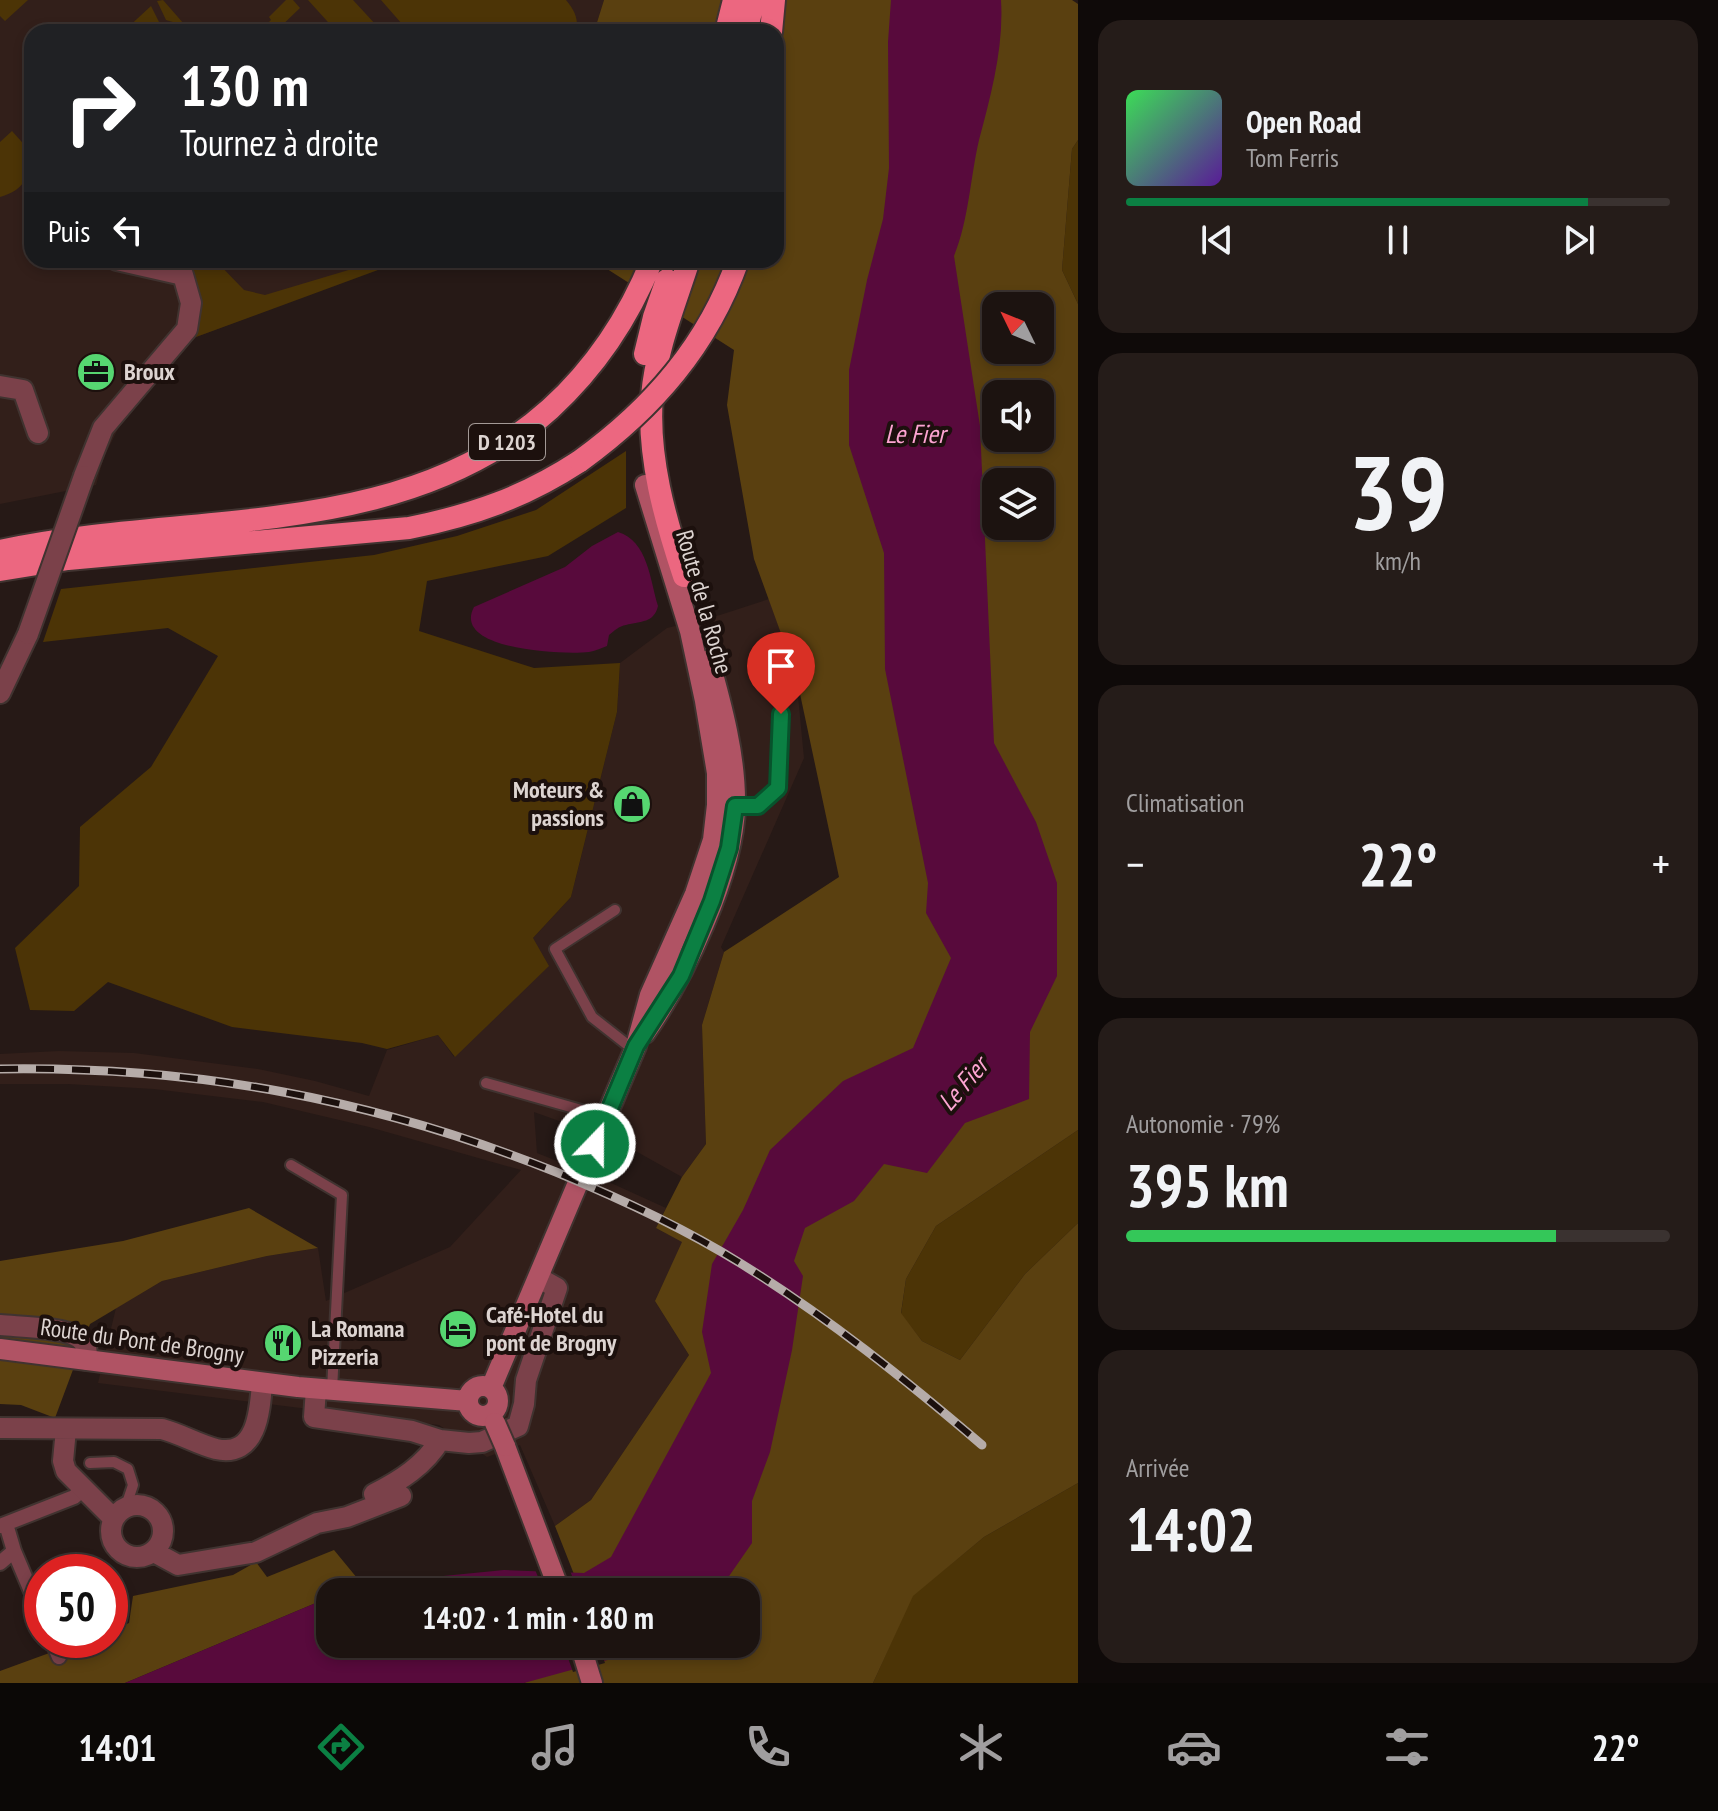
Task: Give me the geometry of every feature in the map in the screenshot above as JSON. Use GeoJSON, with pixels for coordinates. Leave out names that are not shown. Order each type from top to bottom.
{"type":"FeatureCollection","features":[{"type":"Feature","properties":{"kind":"highway"},"geometry":{"type":"LineString","coordinates":[[728,24],[734,0]]}},
{"type":"Feature","properties":{"kind":"highway"},"geometry":{"type":"LineString","coordinates":[[748,24],[754,0]]}},
{"type":"Feature","properties":{"kind":"highway"},"geometry":{"type":"LineString","coordinates":[[772,24],[774,0]]}},
{"type":"Feature","properties":{"kind":"highway","name":"D 1203"},"geometry":{"type":"LineString","coordinates":[[0,551],[103,535],[328,509],[416,487],[462,468],[527,429],[567,393],[602,354],[623,321],[648,268]]}},
{"type":"Feature","properties":{"kind":"highway","name":"Route de la Roche"},"geometry":{"type":"LineString","coordinates":[[645,485],[638,432],[639,392],[654,317],[671,268]]}},
{"type":"Feature","properties":{"kind":"highway","name":"Route de la Roche"},"geometry":{"type":"LineString","coordinates":[[684,576],[661,495],[652,411],[659,360],[687,268]]}},
{"type":"Feature","properties":{"kind":"highway","name":"D 1203"},"geometry":{"type":"LineString","coordinates":[[0,570],[68,559],[409,528],[456,518],[506,502],[580,461],[631,421],[674,377],[707,328],[734,268]]}},
{"type":"Feature","properties":{"kind":"main road","name":"Route de la Roche"},"geometry":{"type":"LineString","coordinates":[[491,1388],[635,1048],[681,976],[712,901],[729,848],[726,806],[690,631],[645,485]]}},
{"type":"Feature","properties":{"kind":"main road"},"geometry":{"type":"LineString","coordinates":[[684,576],[719,696],[730,757],[726,806]]}},
{"type":"Feature","properties":{"kind":"main road","name":"Route du Pont de Brogny"},"geometry":{"type":"LineString","coordinates":[[0,1349],[324,1390],[468,1401]]}},
{"type":"Feature","properties":{"kind":"main road"},"geometry":{"type":"LineString","coordinates":[[493,1419],[476,1415],[468,1401],[473,1390],[491,1388],[498,1398],[493,1419],[555,1578]]}},
{"type":"Feature","properties":{"kind":"main road"},"geometry":{"type":"LineString","coordinates":[[584,1658],[592,1683]]}},
{"type":"Feature","properties":{"kind":"street"},"geometry":{"type":"LineString","coordinates":[[0,693],[28,634],[103,428],[187,329],[191,303],[183,275],[152,268]]}},
{"type":"Feature","properties":{"kind":"street"},"geometry":{"type":"LineString","coordinates":[[0,386],[23,390],[38,433]]}},
{"type":"Feature","properties":{"kind":"street"},"geometry":{"type":"LineString","coordinates":[[324,1390],[314,1417],[412,1431],[440,1440],[469,1443],[482,1442],[518,1426],[526,1380],[557,1288],[539,1278]]}},
{"type":"Feature","properties":{"kind":"street"},"geometry":{"type":"LineString","coordinates":[[0,1325],[79,1337],[87,1347],[87,1360]]}},
{"type":"Feature","properties":{"kind":"street"},"geometry":{"type":"LineString","coordinates":[[0,1428],[162,1429],[218,1449],[234,1448],[247,1441],[256,1429],[262,1383]]}},
{"type":"Feature","properties":{"kind":"street"},"geometry":{"type":"LineString","coordinates":[[66,1429],[63,1466],[70,1477],[120,1512]]}},
{"type":"Feature","properties":{"kind":"street"},"geometry":{"type":"LineString","coordinates":[[154,1552],[178,1565],[256,1552],[317,1523],[333,1511],[395,1484],[431,1455],[440,1440]]}},
{"type":"Feature","properties":{"kind":"street"},"geometry":{"type":"LineString","coordinates":[[24,1575],[3,1525],[74,1497],[84,1488]]}},
{"type":"Feature","properties":{"kind":"street"},"geometry":{"type":"LineString","coordinates":[[317,1523],[347,1517],[401,1496]]}},
{"type":"Feature","properties":{"kind":"street"},"geometry":{"type":"LineString","coordinates":[[143,1505],[151,1508],[162,1520],[163,1537],[154,1552],[133,1557],[121,1552],[113,1543],[110,1530],[120,1512],[143,1505]]}},
{"type":"Feature","properties":{"kind":"street"},"geometry":{"type":"LineString","coordinates":[[0,1563],[14,1551]]}},
{"type":"Feature","properties":{"kind":"lane"},"geometry":{"type":"LineString","coordinates":[[726,806],[758,806],[778,788],[781,714]]}},
{"type":"Feature","properties":{"kind":"lane"},"geometry":{"type":"LineString","coordinates":[[615,910],[555,949],[592,1017],[635,1048]]}},
{"type":"Feature","properties":{"kind":"lane"},"geometry":{"type":"LineString","coordinates":[[486,1083],[606,1117]]}},
{"type":"Feature","properties":{"kind":"lane"},"geometry":{"type":"LineString","coordinates":[[291,1165],[342,1195],[324,1390]]}},
{"type":"Feature","properties":{"kind":"lane"},"geometry":{"type":"LineString","coordinates":[[90,1463],[114,1462],[128,1469],[133,1485],[120,1512]]}},
{"type":"Feature","properties":{"kind":"shaded area"},"geometry":{"type":"Polygon","coordinates":[[[0,0],[604,0],[596,24],[24,24],[24,268],[381,268],[196,337],[130,405],[104,457],[96,485],[0,504],[0,0]]]}},
{"type":"Feature","properties":{"kind":"shaded area"},"geometry":{"type":"Polygon","coordinates":[[[0,0],[28,0],[5,21],[0,16],[0,0]]]}},
{"type":"Feature","properties":{"kind":"shaded area"},"geometry":{"type":"Polygon","coordinates":[[[163,0],[184,24],[166,20],[157,1],[163,0]]]}},
{"type":"Feature","properties":{"kind":"shaded area"},"geometry":{"type":"Polygon","coordinates":[[[286,0],[293,0],[300,8],[283,24],[267,24],[271,20],[269,17],[286,0]]]}},
{"type":"Feature","properties":{"kind":"shaded area"},"geometry":{"type":"Polygon","coordinates":[[[308,0],[353,0],[375,24],[330,24],[308,0]]]}},
{"type":"Feature","properties":{"kind":"shaded area"},"geometry":{"type":"Polygon","coordinates":[[[381,0],[566,0],[577,23],[577,24],[402,24],[381,0]]]}},
{"type":"Feature","properties":{"kind":"shaded area"},"geometry":{"type":"Polygon","coordinates":[[[604,0],[1072,0],[1078,4],[1078,140],[1072,149],[1062,270],[1078,304],[1078,1130],[936,1226],[906,1279],[901,1313],[922,1341],[960,1360],[1025,1274],[1078,1223],[1078,1483],[984,1537],[913,1596],[873,1683],[524,1683],[573,1658],[760,1658],[760,1578],[575,1578],[555,1526],[591,1500],[689,1355],[655,1301],[682,1242],[656,1228],[682,1177],[706,1144],[702,1025],[724,952],[839,877],[796,675],[754,559],[727,405],[734,350],[606,268],[784,268],[784,24],[596,24],[604,0]]]}},
{"type":"Feature","properties":{"kind":"shaded area"},"geometry":{"type":"Polygon","coordinates":[[[151,6],[160,24],[132,24],[151,6]]]}},
{"type":"Feature","properties":{"kind":"shaded area"},"geometry":{"type":"Polygon","coordinates":[[[12,131],[24,144],[24,181],[16,190],[0,197],[0,142],[12,131]]]}},
{"type":"Feature","properties":{"kind":"shaded area"},"geometry":{"type":"Polygon","coordinates":[[[1078,140],[1078,304],[1062,270],[1072,149],[1078,140]]]}},
{"type":"Feature","properties":{"kind":"shaded area"},"geometry":{"type":"Polygon","coordinates":[[[171,268],[223,268],[244,290],[265,295],[355,268],[383,268],[196,337],[187,275],[171,268]]]}},
{"type":"Feature","properties":{"kind":"shaded area"},"geometry":{"type":"Polygon","coordinates":[[[626,451],[626,508],[548,556],[427,581],[419,631],[534,668],[620,663],[617,712],[571,897],[533,938],[549,966],[455,1057],[438,1035],[387,1049],[362,1043],[232,1027],[108,982],[74,1011],[30,1010],[15,948],[79,886],[80,827],[151,767],[218,656],[168,628],[43,642],[61,589],[374,555],[457,536],[536,510],[626,451]]]}},
{"type":"Feature","properties":{"kind":"shaded area"},"geometry":{"type":"Polygon","coordinates":[[[769,599],[796,675],[804,758],[721,947],[724,952],[702,1025],[706,1144],[682,1177],[623,1144],[534,1112],[537,1153],[666,1208],[656,1228],[683,1242],[655,1301],[689,1355],[591,1500],[555,1526],[520,1445],[487,1457],[439,1425],[98,1383],[116,1308],[162,1281],[267,1256],[318,1248],[326,1301],[450,1247],[521,1170],[369,1127],[263,1102],[154,1089],[0,1084],[0,1054],[59,1051],[134,1053],[258,1069],[369,1096],[387,1050],[438,1035],[454,1057],[533,938],[571,897],[617,712],[620,663],[667,628],[769,599]]]}},
{"type":"Feature","properties":{"kind":"shaded area"},"geometry":{"type":"Polygon","coordinates":[[[1078,1130],[1078,1223],[1025,1274],[960,1360],[922,1341],[901,1314],[906,1279],[936,1226],[1078,1130]]]}},
{"type":"Feature","properties":{"kind":"shaded area"},"geometry":{"type":"Polygon","coordinates":[[[249,1208],[318,1248],[267,1256],[162,1281],[90,1324],[55,1418],[21,1405],[0,1404],[0,1261],[123,1241],[249,1208]]]}},
{"type":"Feature","properties":{"kind":"shaded area"},"geometry":{"type":"Polygon","coordinates":[[[1078,1483],[1078,1683],[873,1683],[912,1596],[984,1537],[1078,1483]]]}},
{"type":"Feature","properties":{"kind":"shaded area"},"geometry":{"type":"Polygon","coordinates":[[[334,1550],[357,1578],[316,1578],[316,1603],[125,1683],[0,1683],[0,1671],[36,1658],[128,1658],[128,1623],[133,1596],[233,1575],[256,1562],[267,1577],[334,1550]]]}},
{"type":"Feature","properties":{"kind":"water","name":"Le Fier"},"geometry":{"type":"Polygon","coordinates":[[[891,0],[1001,0],[1001,35],[996,71],[979,140],[963,228],[954,256],[980,426],[982,540],[985,540],[994,743],[1036,822],[1057,883],[1057,976],[1030,1032],[1029,1099],[965,1123],[927,1173],[884,1164],[854,1201],[805,1228],[794,1261],[803,1276],[792,1350],[770,1452],[752,1501],[752,1543],[728,1578],[423,1578],[504,1570],[584,1573],[611,1557],[711,1373],[702,1332],[712,1264],[743,1210],[770,1150],[843,1081],[913,1048],[951,958],[926,913],[928,883],[885,669],[884,553],[849,445],[849,370],[883,219],[889,168],[888,42],[891,0]]]}},
{"type":"Feature","properties":{"kind":"water"},"geometry":{"type":"Polygon","coordinates":[[[618,532],[636,544],[642,553],[658,606],[650,618],[623,626],[609,635],[607,646],[589,652],[513,647],[479,633],[471,621],[474,607],[565,567],[592,546],[618,532]]]}},
{"type":"Feature","properties":{"kind":"water"},"geometry":{"type":"Polygon","coordinates":[[[316,1603],[316,1658],[615,1658],[524,1683],[125,1683],[316,1603]]]}},
{"type":"Feature","properties":{"kind":"pier"},"geometry":{"type":"Polygon","coordinates":[[[534,1567],[569,1568],[573,1578],[538,1578],[534,1567]]]}},
{"type":"Feature","properties":{"kind":"pier"},"geometry":{"type":"Polygon","coordinates":[[[568,1658],[603,1658],[605,1663],[573,1672],[568,1658]]]}},
{"type":"Feature","properties":{"kind":"railway"},"geometry":{"type":"LineString","coordinates":[[0,1069],[144,1074],[283,1092],[420,1125],[556,1172],[673,1225],[772,1283],[864,1349],[982,1445]]}},
{"type":"Feature","properties":{"kind":"place","name":"Broux"},"geometry":{"type":"Point","coordinates":[96,372]}},
{"type":"Feature","properties":{"kind":"place","name":"Moteurs & passions"},"geometry":{"type":"Point","coordinates":[632,804]}},
{"type":"Feature","properties":{"kind":"place","name":"Café-Hotel du pont de Brogny"},"geometry":{"type":"Point","coordinates":[458,1329]}},
{"type":"Feature","properties":{"kind":"place","name":"La Romana Pizzeria"},"geometry":{"type":"Point","coordinates":[283,1343]}},
{"type":"Feature","properties":{"kind":"route"},"geometry":{"type":"LineString","coordinates":[[595,1144],[636,1046],[681,976],[712,901],[729,848],[735,806],[758,806],[778,788],[781,714]]}}]}
